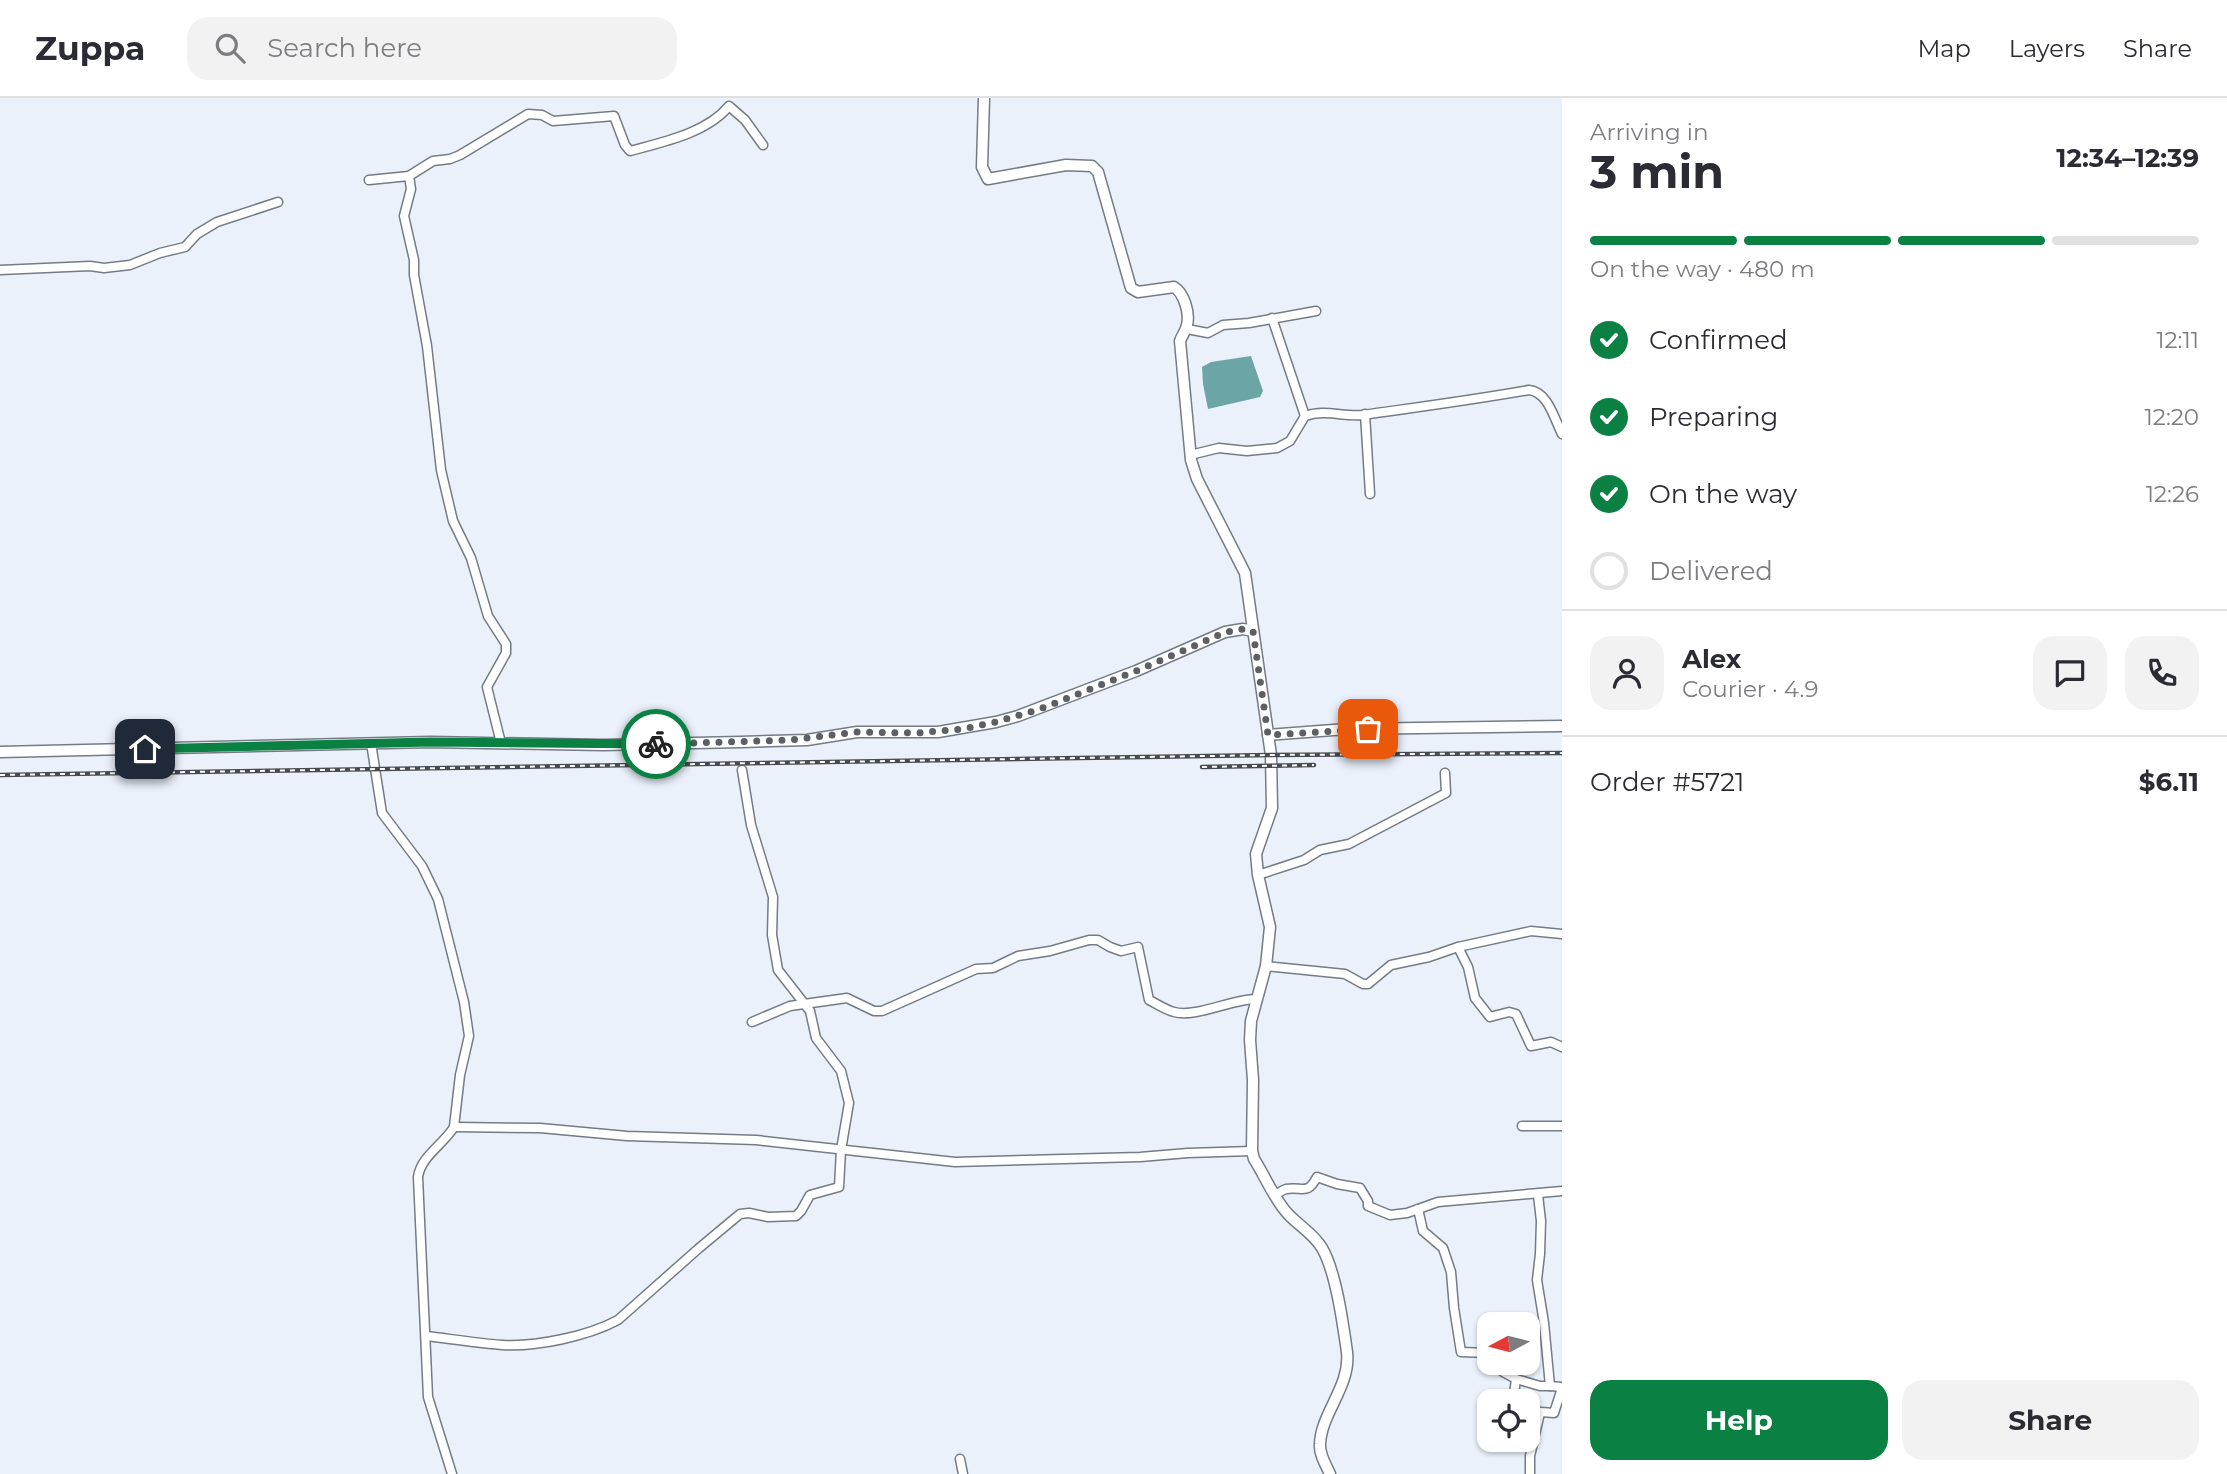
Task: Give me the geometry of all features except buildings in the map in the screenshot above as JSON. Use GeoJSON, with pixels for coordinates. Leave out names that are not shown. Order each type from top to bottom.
{"type":"FeatureCollection","features":[{"type":"Feature","properties":{"kind":"street"},"geometry":{"type":"LineString","coordinates":[[984,98],[984,175],[988,179],[994,179],[1066,166],[1092,166],[1095,168],[1112,219],[1131,288],[1138,292],[1164,287],[1177,288],[1183,299],[1188,321],[1180,341],[1190,455],[1197,479],[1244,568],[1268,735],[1273,796],[1269,820],[1256,855],[1270,927],[1266,966],[1256,999],[1250,1040],[1253,1080],[1252,1151],[1254,1159],[1288,1215],[1321,1245],[1331,1272],[1347,1362],[1342,1385],[1322,1432],[1320,1443],[1327,1472]]}},
{"type":"Feature","properties":{"kind":"street"},"geometry":{"type":"LineString","coordinates":[[369,180],[409,176],[433,161],[460,155],[528,114],[542,115],[553,121],[614,116],[630,151],[690,131],[720,117],[729,106],[745,120],[763,145]]}},
{"type":"Feature","properties":{"kind":"street"},"geometry":{"type":"LineString","coordinates":[[409,176],[411,189],[404,216],[414,260],[414,275],[427,346],[441,470],[453,520],[471,558],[488,616],[506,644],[506,653],[487,687],[501,743]]}},
{"type":"Feature","properties":{"kind":"street"},"geometry":{"type":"LineString","coordinates":[[0,270],[130,265],[185,247],[197,233],[217,222],[278,202]]}},
{"type":"Feature","properties":{"kind":"street"},"geometry":{"type":"LineString","coordinates":[[1187,329],[1208,333],[1223,325],[1316,311]]}},
{"type":"Feature","properties":{"kind":"street"},"geometry":{"type":"LineString","coordinates":[[1272,318],[1305,416]]}},
{"type":"Feature","properties":{"kind":"street"},"geometry":{"type":"LineString","coordinates":[[1190,455],[1219,448],[1247,451],[1278,448],[1290,441],[1305,416],[1317,413],[1365,414],[1432,407],[1528,390],[1536,391],[1544,398],[1562,433]]}},
{"type":"Feature","properties":{"kind":"street"},"geometry":{"type":"LineString","coordinates":[[1365,414],[1370,494]]}},
{"type":"Feature","properties":{"kind":"street"},"geometry":{"type":"LineString","coordinates":[[0,752],[371,743],[603,745],[741,742],[807,740],[857,732],[916,733],[963,729],[1040,709],[1226,632],[1243,629],[1253,631]]}},
{"type":"Feature","properties":{"kind":"street"},"geometry":{"type":"LineString","coordinates":[[1268,735],[1348,729],[1562,726]]}},
{"type":"Feature","properties":{"kind":"street"},"geometry":{"type":"LineString","coordinates":[[371,743],[382,813],[422,866],[439,899],[464,1002],[469,1036],[460,1075],[453,1127],[449,1135],[421,1164],[418,1177],[428,1397],[452,1474]]}},
{"type":"Feature","properties":{"kind":"street"},"geometry":{"type":"LineString","coordinates":[[426,1336],[505,1345],[561,1340],[606,1327],[618,1320],[740,1214],[796,1216],[810,1195],[839,1188],[841,1150],[849,1103],[841,1071],[816,1038],[810,1011],[778,970],[772,935],[773,898],[751,825],[742,770]]}},
{"type":"Feature","properties":{"kind":"street"},"geometry":{"type":"LineString","coordinates":[[1258,875],[1304,860],[1320,850],[1349,844],[1446,793],[1445,773]]}},
{"type":"Feature","properties":{"kind":"street"},"geometry":{"type":"LineString","coordinates":[[1266,966],[1345,974],[1368,984],[1391,965],[1429,957],[1458,947],[1531,931],[1562,934]]}},
{"type":"Feature","properties":{"kind":"street"},"geometry":{"type":"LineString","coordinates":[[751,1022],[790,1006],[847,998],[874,1011],[882,1011],[976,969],[992,968],[1018,956],[1050,951],[1089,940],[1098,940],[1121,951],[1138,947],[1149,1000],[1176,1013],[1201,1011],[1244,999],[1256,999]]}},
{"type":"Feature","properties":{"kind":"street"},"geometry":{"type":"LineString","coordinates":[[1458,947],[1468,968],[1475,998],[1490,1017],[1509,1012],[1516,1014],[1531,1046],[1551,1042],[1562,1046]]}},
{"type":"Feature","properties":{"kind":"street"},"geometry":{"type":"LineString","coordinates":[[1522,1126],[1562,1126]]}},
{"type":"Feature","properties":{"kind":"street"},"geometry":{"type":"LineString","coordinates":[[453,1127],[540,1128],[627,1136],[756,1140],[955,1162],[1252,1151]]}},
{"type":"Feature","properties":{"kind":"street"},"geometry":{"type":"LineString","coordinates":[[1275,1195],[1287,1189],[1306,1190],[1317,1177],[1360,1188],[1368,1206],[1390,1215],[1407,1213],[1438,1202],[1562,1191]]}},
{"type":"Feature","properties":{"kind":"street"},"geometry":{"type":"LineString","coordinates":[[1538,1195],[1541,1221],[1537,1280],[1550,1386]]}},
{"type":"Feature","properties":{"kind":"street"},"geometry":{"type":"LineString","coordinates":[[1419,1209],[1423,1231],[1443,1248],[1451,1272],[1461,1352],[1477,1353]]}},
{"type":"Feature","properties":{"kind":"street"},"geometry":{"type":"LineString","coordinates":[[1512,1376],[1540,1386],[1562,1387],[1554,1413],[1540,1413]]}},
{"type":"Feature","properties":{"kind":"street"},"geometry":{"type":"LineString","coordinates":[[1515,1389],[1517,1379]]}},
{"type":"Feature","properties":{"kind":"street"},"geometry":{"type":"LineString","coordinates":[[1531,1452],[1531,1474]]}},
{"type":"Feature","properties":{"kind":"street"},"geometry":{"type":"LineString","coordinates":[[960,1459],[963,1474]]}},
{"type":"Feature","properties":{"kind":"shaded area"},"geometry":{"type":"Polygon","coordinates":[[[1251,356],[1263,391],[1260,397],[1208,409],[1202,367],[1211,362],[1251,356]]]}},
{"type":"Feature","properties":{"kind":"railway"},"geometry":{"type":"LineString","coordinates":[[0,775],[1562,753]]}},
{"type":"Feature","properties":{"kind":"railway"},"geometry":{"type":"LineString","coordinates":[[1202,767],[1314,765]]}},
{"type":"Feature","properties":{"kind":"way so far"},"geometry":{"type":"LineString","coordinates":[[656,744],[807,740],[857,732],[916,733],[963,729],[1040,709],[1231,630],[1243,629],[1253,631],[1268,735],[1368,729]]}},
{"type":"Feature","properties":{"kind":"route"},"geometry":{"type":"LineString","coordinates":[[145,749],[431,742],[656,744]]}}]}
